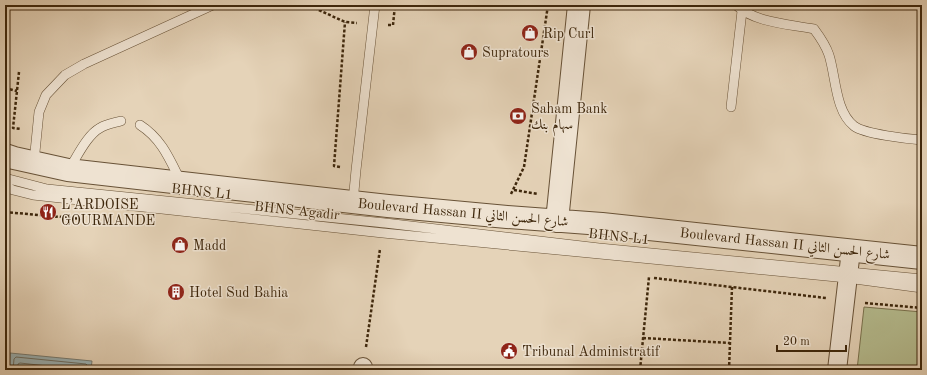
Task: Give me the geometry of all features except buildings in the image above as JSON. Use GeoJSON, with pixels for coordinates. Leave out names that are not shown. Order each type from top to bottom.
{"type":"FeatureCollection","features":[{"type":"Feature","properties":{"kind":"street"},"geometry":{"type":"LineString","coordinates":[[557,221],[579,5]]}},
{"type":"Feature","properties":{"kind":"street","name":"Boulevard Hassan II شارع الحسن الثاني"},"geometry":{"type":"LineString","coordinates":[[5,155],[68,170],[182,184],[507,217],[602,224],[849,267],[922,258]]}},
{"type":"Feature","properties":{"kind":"street"},"geometry":{"type":"LineString","coordinates":[[837,370],[849,267]]}},
{"type":"Feature","properties":{"kind":"lane"},"geometry":{"type":"LineString","coordinates":[[34,163],[39,112],[46,95],[65,75],[84,64],[213,5]]}},
{"type":"Feature","properties":{"kind":"lane"},"geometry":{"type":"LineString","coordinates":[[353,202],[375,5]]}},
{"type":"Feature","properties":{"kind":"lane"},"geometry":{"type":"LineString","coordinates":[[731,108],[739,8],[761,19],[814,29],[825,46],[829,56],[832,73],[844,115],[854,126],[867,132],[922,140]]}},
{"type":"Feature","properties":{"kind":"lane"},"geometry":{"type":"LineString","coordinates":[[68,170],[92,134],[99,128],[108,124],[121,122]]}},
{"type":"Feature","properties":{"kind":"lane"},"geometry":{"type":"LineString","coordinates":[[140,125],[150,131],[162,146],[182,184]]}},
{"type":"Feature","properties":{"kind":"lane","name":"BHNS L1"},"geometry":{"type":"LineString","coordinates":[[5,178],[47,189],[599,248],[849,267],[922,279]]}},
{"type":"Feature","properties":{"kind":"lane","name":"BHNS Agadir"},"geometry":{"type":"LineString","coordinates":[[5,186],[13,190],[49,197],[391,234],[849,267],[922,288]]}},
{"type":"Feature","properties":{"kind":"path"},"geometry":{"type":"LineString","coordinates":[[285,5],[299,5]]}},
{"type":"Feature","properties":{"kind":"path"},"geometry":{"type":"LineString","coordinates":[[305,5],[345,22],[374,24]]}},
{"type":"Feature","properties":{"kind":"path"},"geometry":{"type":"LineString","coordinates":[[507,217],[508,200],[524,167],[548,5]]}},
{"type":"Feature","properties":{"kind":"path"},"geometry":{"type":"LineString","coordinates":[[345,22],[334,166],[356,170]]}},
{"type":"Feature","properties":{"kind":"path"},"geometry":{"type":"LineString","coordinates":[[18,72],[13,128],[38,130]]}},
{"type":"Feature","properties":{"kind":"path"},"geometry":{"type":"LineString","coordinates":[[5,88],[17,90]]}},
{"type":"Feature","properties":{"kind":"path"},"geometry":{"type":"LineString","coordinates":[[363,368],[381,246]]}},
{"type":"Feature","properties":{"kind":"path"},"geometry":{"type":"LineString","coordinates":[[640,370],[649,277]]}},
{"type":"Feature","properties":{"kind":"path"},"geometry":{"type":"LineString","coordinates":[[729,370],[732,287]]}},
{"type":"Feature","properties":{"kind":"path"},"geometry":{"type":"LineString","coordinates":[[643,338],[730,343]]}},
{"type":"Feature","properties":{"kind":"green space"},"geometry":{"type":"Polygon","coordinates":[[[864,307],[922,312],[922,370],[857,370],[864,307]]]}},
{"type":"Feature","properties":{"kind":"water"},"geometry":{"type":"Polygon","coordinates":[[[10,353],[92,361],[91,370],[9,370],[10,353]]]}},
{"type":"Feature","properties":{"kind":"place","name":"Rip Curl"},"geometry":{"type":"Point","coordinates":[530,33]}},
{"type":"Feature","properties":{"kind":"place","name":"Supratours"},"geometry":{"type":"Point","coordinates":[469,52]}},
{"type":"Feature","properties":{"kind":"place","name":"Saham Bank سهام بنك"},"geometry":{"type":"Point","coordinates":[518,116]}},
{"type":"Feature","properties":{"kind":"place","name":"L’ARDOISE GOURMANDE"},"geometry":{"type":"Point","coordinates":[48,212]}},
{"type":"Feature","properties":{"kind":"place","name":"Madd"},"geometry":{"type":"Point","coordinates":[180,245]}},
{"type":"Feature","properties":{"kind":"place","name":"Hotel Sud Bahia"},"geometry":{"type":"Point","coordinates":[176,292]}},
{"type":"Feature","properties":{"kind":"place","name":"Tribunal Administratif"},"geometry":{"type":"Point","coordinates":[509,351]}}]}
